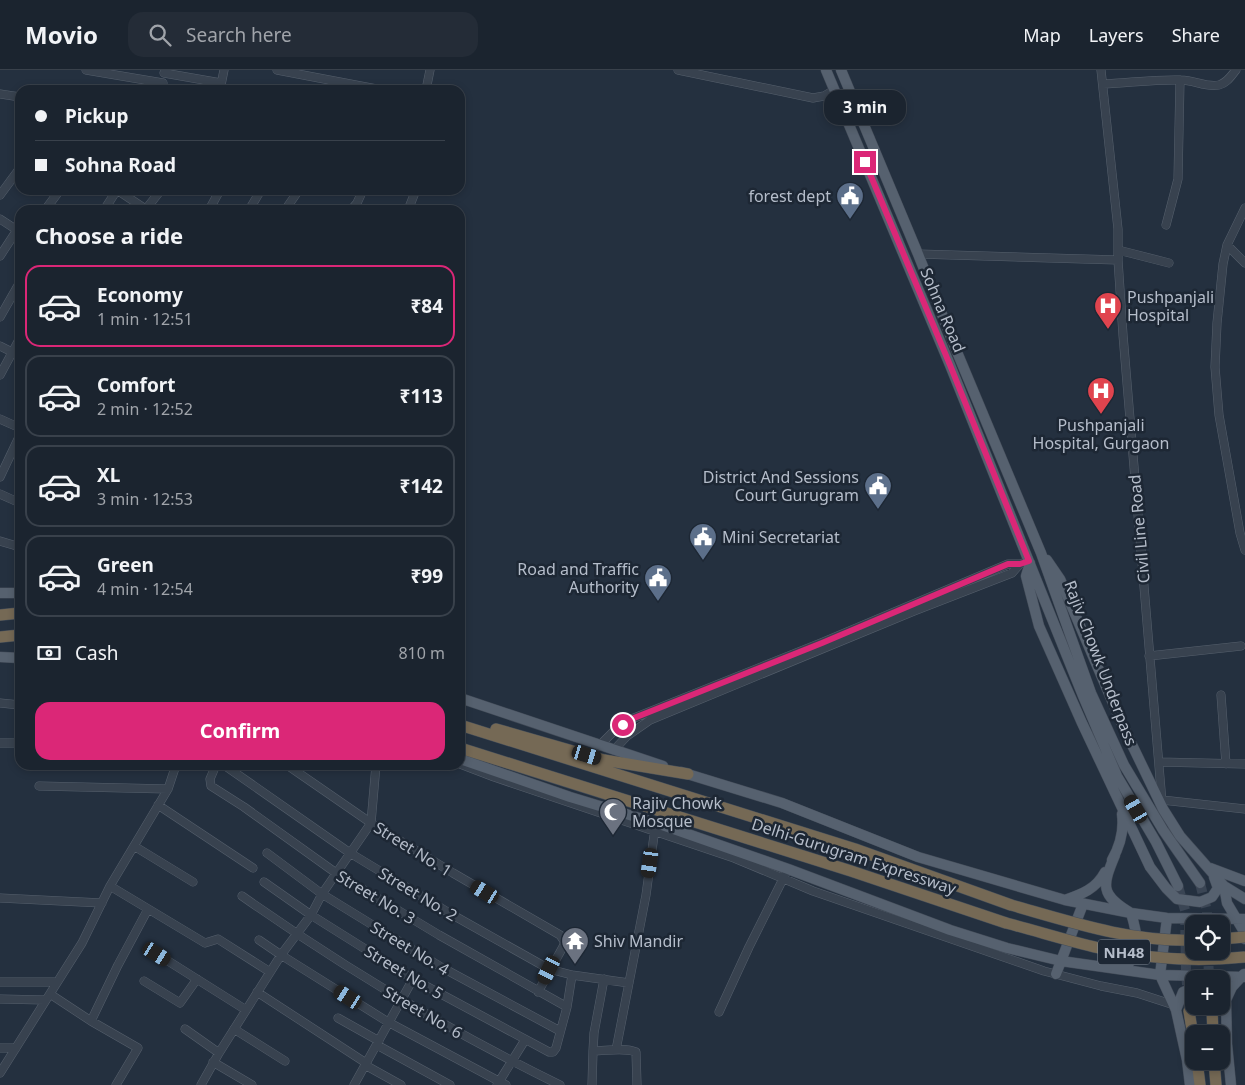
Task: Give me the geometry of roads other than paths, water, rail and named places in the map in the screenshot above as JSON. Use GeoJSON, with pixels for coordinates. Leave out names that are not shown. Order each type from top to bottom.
{"type":"FeatureCollection","features":[{"type":"Feature","properties":{"kind":"highway"},"geometry":{"type":"LineString","coordinates":[[0,615],[15,614]]}},
{"type":"Feature","properties":{"kind":"highway"},"geometry":{"type":"LineString","coordinates":[[0,637],[15,636]]}},
{"type":"Feature","properties":{"kind":"highway"},"geometry":{"type":"LineString","coordinates":[[465,725],[501,730],[604,760],[688,774]]}},
{"type":"Feature","properties":{"kind":"highway","name":"Delhi-Gurugram Expressway"},"geometry":{"type":"LineString","coordinates":[[465,726],[854,849],[1011,905],[1104,931],[1134,937],[1185,940]]}},
{"type":"Feature","properties":{"kind":"highway","name":"Delhi-Gurugram Expressway"},"geometry":{"type":"LineString","coordinates":[[465,750],[851,871],[1006,923],[1100,948],[1141,956],[1186,960],[1245,957]]}},
{"type":"Feature","properties":{"kind":"highway"},"geometry":{"type":"LineString","coordinates":[[1230,939],[1245,938]]}},
{"type":"Feature","properties":{"kind":"highway"},"geometry":{"type":"LineString","coordinates":[[1198,1070],[1200,1085]]}},
{"type":"Feature","properties":{"kind":"highway"},"geometry":{"type":"LineString","coordinates":[[1215,1070],[1216,1085]]}},
{"type":"Feature","properties":{"kind":"main road","name":"Sohna Road"},"geometry":{"type":"LineString","coordinates":[[826,70],[950,365],[1026,563]]}},
{"type":"Feature","properties":{"kind":"main road","name":"Sohna Road"},"geometry":{"type":"LineString","coordinates":[[840,70],[1041,553]]}},
{"type":"Feature","properties":{"kind":"main road"},"geometry":{"type":"LineString","coordinates":[[1041,553],[1060,579],[1122,724],[1180,836],[1224,886],[1245,899]]}},
{"type":"Feature","properties":{"kind":"main road","name":"Rajiv Chowk Underpass"},"geometry":{"type":"LineString","coordinates":[[1041,553],[1092,693],[1124,765],[1163,830],[1200,882]]}},
{"type":"Feature","properties":{"kind":"main road"},"geometry":{"type":"LineString","coordinates":[[1026,563],[1026,576],[1039,626],[1121,808],[1150,867],[1177,899],[1200,902],[1212,897],[1218,888],[1210,871]]}},
{"type":"Feature","properties":{"kind":"main road","name":"Rajiv Chowk Underpass"},"geometry":{"type":"LineString","coordinates":[[1026,563],[1117,776],[1156,842],[1178,886]]}},
{"type":"Feature","properties":{"kind":"main road"},"geometry":{"type":"LineString","coordinates":[[0,593],[15,593]]}},
{"type":"Feature","properties":{"kind":"main road"},"geometry":{"type":"LineString","coordinates":[[0,657],[15,658]]}},
{"type":"Feature","properties":{"kind":"main road"},"geometry":{"type":"LineString","coordinates":[[465,700],[599,746],[782,803],[918,856],[1065,900],[1167,918],[1240,919]]}},
{"type":"Feature","properties":{"kind":"main road"},"geometry":{"type":"LineString","coordinates":[[465,761],[655,828],[788,869],[950,930],[1006,948],[1061,961],[1160,975],[1244,975]]}},
{"type":"Feature","properties":{"kind":"main road"},"geometry":{"type":"LineString","coordinates":[[1121,808],[1123,822],[1121,837],[1107,875],[1105,886],[1116,904],[1131,913],[1137,935],[1133,959],[1124,969]]}},
{"type":"Feature","properties":{"kind":"main road"},"geometry":{"type":"LineString","coordinates":[[1065,900],[1085,893],[1099,882],[1115,855]]}},
{"type":"Feature","properties":{"kind":"main road"},"geometry":{"type":"LineString","coordinates":[[1210,871],[1245,881]]}},
{"type":"Feature","properties":{"kind":"main road"},"geometry":{"type":"LineString","coordinates":[[1224,886],[1227,903],[1240,919],[1245,938]]}},
{"type":"Feature","properties":{"kind":"main road"},"geometry":{"type":"LineString","coordinates":[[1056,974],[1083,904]]}},
{"type":"Feature","properties":{"kind":"main road"},"geometry":{"type":"LineString","coordinates":[[1167,918],[1160,975],[1175,1008],[1187,1060],[1190,1085]]}},
{"type":"Feature","properties":{"kind":"main road"},"geometry":{"type":"LineString","coordinates":[[1230,990],[1244,975]]}},
{"type":"Feature","properties":{"kind":"main road"},"geometry":{"type":"LineString","coordinates":[[1175,1008],[1185,991]]}},
{"type":"Feature","properties":{"kind":"main road"},"geometry":{"type":"LineString","coordinates":[[1225,1015],[1231,1085]]}},
{"type":"Feature","properties":{"kind":"street"},"geometry":{"type":"LineString","coordinates":[[86,70],[113,72],[158,85]]}},
{"type":"Feature","properties":{"kind":"street"},"geometry":{"type":"LineString","coordinates":[[221,85],[224,70]]}},
{"type":"Feature","properties":{"kind":"street"},"geometry":{"type":"LineString","coordinates":[[277,70],[356,85]]}},
{"type":"Feature","properties":{"kind":"street"},"geometry":{"type":"LineString","coordinates":[[421,70],[430,71],[427,85]]}},
{"type":"Feature","properties":{"kind":"street"},"geometry":{"type":"LineString","coordinates":[[678,70],[813,98],[824,96],[834,90]]}},
{"type":"Feature","properties":{"kind":"street","name":"Civil Line Road"},"geometry":{"type":"LineString","coordinates":[[1102,70],[1118,229],[1118,260],[1162,804]]}},
{"type":"Feature","properties":{"kind":"street"},"geometry":{"type":"LineString","coordinates":[[1103,84],[1180,80],[1213,86],[1229,80],[1236,70]]}},
{"type":"Feature","properties":{"kind":"street"},"geometry":{"type":"LineString","coordinates":[[162,85],[165,72],[217,85]]}},
{"type":"Feature","properties":{"kind":"street"},"geometry":{"type":"LineString","coordinates":[[1166,225],[1178,179],[1180,80]]}},
{"type":"Feature","properties":{"kind":"street"},"geometry":{"type":"LineString","coordinates":[[0,94],[15,96]]}},
{"type":"Feature","properties":{"kind":"street"},"geometry":{"type":"LineString","coordinates":[[0,195],[15,175]]}},
{"type":"Feature","properties":{"kind":"street"},"geometry":{"type":"LineString","coordinates":[[124,195],[140,205]]}},
{"type":"Feature","properties":{"kind":"street"},"geometry":{"type":"LineString","coordinates":[[1245,208],[1227,245],[1223,264],[1217,323],[1216,366],[1219,415],[1245,550]]}},
{"type":"Feature","properties":{"kind":"street"},"geometry":{"type":"LineString","coordinates":[[0,219],[15,229]]}},
{"type":"Feature","properties":{"kind":"street"},"geometry":{"type":"LineString","coordinates":[[0,256],[15,235]]}},
{"type":"Feature","properties":{"kind":"street"},"geometry":{"type":"LineString","coordinates":[[1227,245],[1245,263]]}},
{"type":"Feature","properties":{"kind":"street"},"geometry":{"type":"LineString","coordinates":[[1118,250],[1169,263]]}},
{"type":"Feature","properties":{"kind":"street"},"geometry":{"type":"LineString","coordinates":[[918,254],[1118,260]]}},
{"type":"Feature","properties":{"kind":"street"},"geometry":{"type":"LineString","coordinates":[[0,316],[15,290]]}},
{"type":"Feature","properties":{"kind":"street"},"geometry":{"type":"LineString","coordinates":[[0,346],[15,354]]}},
{"type":"Feature","properties":{"kind":"street"},"geometry":{"type":"LineString","coordinates":[[0,375],[15,347]]}},
{"type":"Feature","properties":{"kind":"street"},"geometry":{"type":"LineString","coordinates":[[0,419],[15,426]]}},
{"type":"Feature","properties":{"kind":"street"},"geometry":{"type":"LineString","coordinates":[[1,472],[15,445]]}},
{"type":"Feature","properties":{"kind":"street"},"geometry":{"type":"LineString","coordinates":[[0,494],[15,501]]}},
{"type":"Feature","properties":{"kind":"street"},"geometry":{"type":"LineString","coordinates":[[0,541],[15,546]]}},
{"type":"Feature","properties":{"kind":"street"},"geometry":{"type":"LineString","coordinates":[[599,746],[618,728],[634,718],[822,643],[1008,564],[1026,563]]}},
{"type":"Feature","properties":{"kind":"street"},"geometry":{"type":"LineString","coordinates":[[614,750],[627,736],[650,720],[914,611],[1012,573],[1026,563]]}},
{"type":"Feature","properties":{"kind":"street"},"geometry":{"type":"LineString","coordinates":[[1149,656],[1241,646]]}},
{"type":"Feature","properties":{"kind":"street"},"geometry":{"type":"LineString","coordinates":[[1221,696],[1226,764]]}},
{"type":"Feature","properties":{"kind":"street"},"geometry":{"type":"LineString","coordinates":[[0,704],[15,704]]}},
{"type":"Feature","properties":{"kind":"street"},"geometry":{"type":"LineString","coordinates":[[0,743],[15,743]]}},
{"type":"Feature","properties":{"kind":"street"},"geometry":{"type":"LineString","coordinates":[[1158,762],[1245,764]]}},
{"type":"Feature","properties":{"kind":"street"},"geometry":{"type":"LineString","coordinates":[[465,766],[655,828],[739,860],[784,880],[949,939],[1056,974],[1101,986],[1138,993],[1175,1008]]}},
{"type":"Feature","properties":{"kind":"street"},"geometry":{"type":"LineString","coordinates":[[0,1073],[82,942],[110,886],[168,789],[174,770]]}},
{"type":"Feature","properties":{"kind":"street","name":"Street No. 3"},"geometry":{"type":"LineString","coordinates":[[214,770],[210,779],[211,786],[244,807],[336,873],[538,992],[567,1007]]}},
{"type":"Feature","properties":{"kind":"street","name":"Street No. 2"},"geometry":{"type":"LineString","coordinates":[[231,770],[350,853],[549,970],[572,975],[629,982]]}},
{"type":"Feature","properties":{"kind":"street","name":"Street No. 1"},"geometry":{"type":"LineString","coordinates":[[294,770],[371,823],[452,873],[560,935],[564,945],[549,970]]}},
{"type":"Feature","properties":{"kind":"street"},"geometry":{"type":"LineString","coordinates":[[202,1085],[219,1053],[270,972],[311,915],[322,894],[371,823],[376,770]]}},
{"type":"Feature","properties":{"kind":"street"},"geometry":{"type":"LineString","coordinates":[[39,786],[168,789]]}},
{"type":"Feature","properties":{"kind":"street"},"geometry":{"type":"LineString","coordinates":[[1162,804],[1245,809]]}},
{"type":"Feature","properties":{"kind":"street"},"geometry":{"type":"LineString","coordinates":[[158,805],[253,868]]}},
{"type":"Feature","properties":{"kind":"street"},"geometry":{"type":"LineString","coordinates":[[616,1050],[646,895],[655,828]]}},
{"type":"Feature","properties":{"kind":"street"},"geometry":{"type":"LineString","coordinates":[[134,846],[193,882]]}},
{"type":"Feature","properties":{"kind":"street","name":"Street No. 4"},"geometry":{"type":"LineString","coordinates":[[267,853],[322,894],[441,968],[560,1031]]}},
{"type":"Feature","properties":{"kind":"street"},"geometry":{"type":"LineString","coordinates":[[719,1012],[788,869]]}},
{"type":"Feature","properties":{"kind":"street","name":"Street No. 5"},"geometry":{"type":"LineString","coordinates":[[264,882],[311,915],[413,979],[525,1040],[549,1052],[555,1050],[560,1031]]}},
{"type":"Feature","properties":{"kind":"street"},"geometry":{"type":"LineString","coordinates":[[110,886],[205,943],[218,939],[270,972]]}},
{"type":"Feature","properties":{"kind":"street","name":"Street No. 6"},"geometry":{"type":"LineString","coordinates":[[242,896],[297,934],[400,1000],[560,1085]]}},
{"type":"Feature","properties":{"kind":"street"},"geometry":{"type":"LineString","coordinates":[[0,898],[102,903]]}},
{"type":"Feature","properties":{"kind":"street"},"geometry":{"type":"LineString","coordinates":[[91,1021],[148,909]]}},
{"type":"Feature","properties":{"kind":"street"},"geometry":{"type":"LineString","coordinates":[[260,940],[388,1022],[501,1084],[525,1040]]}},
{"type":"Feature","properties":{"kind":"street"},"geometry":{"type":"LineString","coordinates":[[157,954],[246,1010]]}},
{"type":"Feature","properties":{"kind":"street"},"geometry":{"type":"LineString","coordinates":[[538,992],[549,970]]}},
{"type":"Feature","properties":{"kind":"street"},"geometry":{"type":"LineString","coordinates":[[560,1031],[567,1007],[572,975]]}},
{"type":"Feature","properties":{"kind":"street"},"geometry":{"type":"LineString","coordinates":[[355,1085],[413,979]]}},
{"type":"Feature","properties":{"kind":"street"},"geometry":{"type":"LineString","coordinates":[[592,1085],[594,1033],[604,979]]}},
{"type":"Feature","properties":{"kind":"street"},"geometry":{"type":"LineString","coordinates":[[144,982],[180,1004],[197,980]]}},
{"type":"Feature","properties":{"kind":"street"},"geometry":{"type":"LineString","coordinates":[[0,982],[57,982]]}},
{"type":"Feature","properties":{"kind":"street"},"geometry":{"type":"LineString","coordinates":[[258,992],[401,1085]]}},
{"type":"Feature","properties":{"kind":"street"},"geometry":{"type":"LineString","coordinates":[[0,999],[47,997],[138,1048],[116,1085]]}},
{"type":"Feature","properties":{"kind":"street"},"geometry":{"type":"LineString","coordinates":[[338,1018],[450,1085]]}},
{"type":"Feature","properties":{"kind":"street"},"geometry":{"type":"LineString","coordinates":[[234,1029],[285,1061]]}},
{"type":"Feature","properties":{"kind":"street"},"geometry":{"type":"LineString","coordinates":[[185,1030],[219,1053]]}},
{"type":"Feature","properties":{"kind":"street"},"geometry":{"type":"LineString","coordinates":[[0,1048],[16,1048]]}},
{"type":"Feature","properties":{"kind":"street"},"geometry":{"type":"LineString","coordinates":[[593,1051],[633,1050],[636,1052],[637,1085]]}},
{"type":"Feature","properties":{"kind":"street"},"geometry":{"type":"LineString","coordinates":[[214,1062],[252,1085]]}},
{"type":"Feature","properties":{"kind":"tunnel"},"geometry":{"type":"LineString","coordinates":[[1200,883],[1207,915]]}},
{"type":"Feature","properties":{"kind":"tunnel"},"geometry":{"type":"LineString","coordinates":[[1178,886],[1185,910],[1186,970]]}},
{"type":"Feature","properties":{"kind":"tunnel"},"geometry":{"type":"LineString","coordinates":[[1208,960],[1209,970]]}},
{"type":"Feature","properties":{"kind":"place","name":"forest dept"},"geometry":{"type":"Point","coordinates":[850,220]}},
{"type":"Feature","properties":{"kind":"place","name":"Pushpanjali Hospital"},"geometry":{"type":"Point","coordinates":[1108,330]}},
{"type":"Feature","properties":{"kind":"place","name":"Pushpanjali Hospital, Gurgaon"},"geometry":{"type":"Point","coordinates":[1101,415]}},
{"type":"Feature","properties":{"kind":"place","name":"District And Sessions Court Gurugram"},"geometry":{"type":"Point","coordinates":[878,510]}},
{"type":"Feature","properties":{"kind":"place","name":"Mini Secretariat"},"geometry":{"type":"Point","coordinates":[703,561]}},
{"type":"Feature","properties":{"kind":"place","name":"Road and Traffic Authority"},"geometry":{"type":"Point","coordinates":[658,602]}},
{"type":"Feature","properties":{"kind":"place","name":"Rajiv Chowk Mosque"},"geometry":{"type":"Point","coordinates":[613,836]}},
{"type":"Feature","properties":{"kind":"place","name":"Shiv Mandir"},"geometry":{"type":"Point","coordinates":[575,965]}}]}
